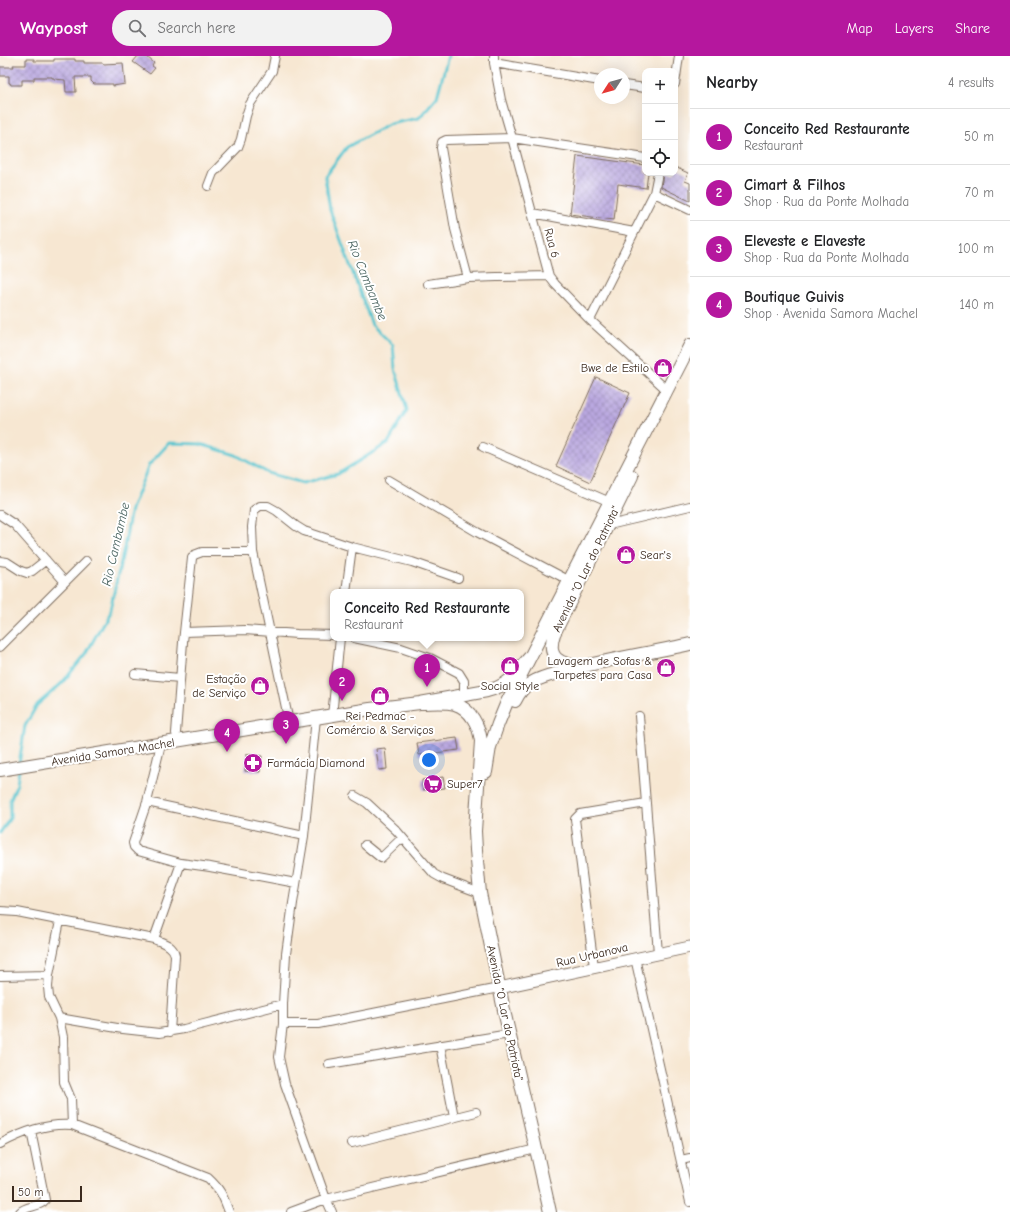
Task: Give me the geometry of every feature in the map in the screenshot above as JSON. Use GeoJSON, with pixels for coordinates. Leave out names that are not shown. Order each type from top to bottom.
{"type":"FeatureCollection","features":[{"type":"Feature","properties":{"kind":"main road","name":"Avenida \"O Lar do Patriota\""},"geometry":{"type":"LineString","coordinates":[[477,812],[490,747],[507,702],[690,344]]}},
{"type":"Feature","properties":{"kind":"main road","name":"Avenida \"O Lar do Patriota\""},"geometry":{"type":"LineString","coordinates":[[582,666],[564,664],[556,659],[552,651],[552,639],[690,360]]}},
{"type":"Feature","properties":{"kind":"main road"},"geometry":{"type":"LineString","coordinates":[[582,666],[690,644]]}},
{"type":"Feature","properties":{"kind":"main road"},"geometry":{"type":"LineString","coordinates":[[420,703],[496,689],[508,682],[529,658]]}},
{"type":"Feature","properties":{"kind":"main road","name":"Avenida \"O Lar do Patriota\""},"geometry":{"type":"LineString","coordinates":[[490,747],[519,693],[525,687],[540,679],[582,666]]}},
{"type":"Feature","properties":{"kind":"main road","name":"Avenida \"O Lar do Patriota\""},"geometry":{"type":"LineString","coordinates":[[420,703],[448,703],[456,705],[469,713],[480,732],[481,741],[475,831],[480,893],[499,988],[549,1212]]}},
{"type":"Feature","properties":{"kind":"main road","name":"Avenida Samora Machel"},"geometry":{"type":"LineString","coordinates":[[0,770],[80,758],[289,722],[420,703]]}},
{"type":"Feature","properties":{"kind":"street"},"geometry":{"type":"LineString","coordinates":[[208,186],[213,173],[238,147],[250,104],[272,71],[275,56]]}},
{"type":"Feature","properties":{"kind":"street"},"geometry":{"type":"LineString","coordinates":[[677,68],[679,56]]}},
{"type":"Feature","properties":{"kind":"street"},"geometry":{"type":"LineString","coordinates":[[494,60],[594,80]]}},
{"type":"Feature","properties":{"kind":"street","name":"Rua 6"},"geometry":{"type":"LineString","coordinates":[[494,60],[501,100],[549,276],[590,320],[667,390]]}},
{"type":"Feature","properties":{"kind":"street"},"geometry":{"type":"LineString","coordinates":[[630,86],[642,88]]}},
{"type":"Feature","properties":{"kind":"street"},"geometry":{"type":"LineString","coordinates":[[468,278],[454,222],[441,148],[442,142],[446,140],[512,138],[642,158]]}},
{"type":"Feature","properties":{"kind":"street"},"geometry":{"type":"LineString","coordinates":[[590,320],[654,193],[657,176]]}},
{"type":"Feature","properties":{"kind":"street"},"geometry":{"type":"LineString","coordinates":[[654,193],[690,210]]}},
{"type":"Feature","properties":{"kind":"street"},"geometry":{"type":"LineString","coordinates":[[532,213],[634,232]]}},
{"type":"Feature","properties":{"kind":"street"},"geometry":{"type":"LineString","coordinates":[[428,284],[468,278],[549,276]]}},
{"type":"Feature","properties":{"kind":"street"},"geometry":{"type":"LineString","coordinates":[[483,447],[610,502]]}},
{"type":"Feature","properties":{"kind":"street"},"geometry":{"type":"LineString","coordinates":[[389,480],[477,532],[570,580]]}},
{"type":"Feature","properties":{"kind":"street"},"geometry":{"type":"LineString","coordinates":[[289,722],[253,552],[252,518],[254,510],[260,506],[268,506],[273,508],[304,531],[352,547],[412,562],[458,578]]}},
{"type":"Feature","properties":{"kind":"street"},"geometry":{"type":"LineString","coordinates":[[609,525],[690,506]]}},
{"type":"Feature","properties":{"kind":"street"},"geometry":{"type":"LineString","coordinates":[[0,515],[15,525],[65,582]]}},
{"type":"Feature","properties":{"kind":"street"},"geometry":{"type":"LineString","coordinates":[[346,589],[352,547]]}},
{"type":"Feature","properties":{"kind":"street"},"geometry":{"type":"LineString","coordinates":[[176,733],[184,632],[192,558],[194,555],[202,552],[253,552]]}},
{"type":"Feature","properties":{"kind":"street"},"geometry":{"type":"LineString","coordinates":[[0,562],[7,562],[27,573],[46,560]]}},
{"type":"Feature","properties":{"kind":"street"},"geometry":{"type":"LineString","coordinates":[[0,647],[86,560]]}},
{"type":"Feature","properties":{"kind":"street"},"geometry":{"type":"LineString","coordinates":[[184,632],[246,630],[330,635]]}},
{"type":"Feature","properties":{"kind":"street"},"geometry":{"type":"LineString","coordinates":[[332,716],[340,641]]}},
{"type":"Feature","properties":{"kind":"street"},"geometry":{"type":"LineString","coordinates":[[368,641],[401,648],[430,658],[459,673],[464,681],[464,694]]}},
{"type":"Feature","properties":{"kind":"street"},"geometry":{"type":"LineString","coordinates":[[135,674],[180,678]]}},
{"type":"Feature","properties":{"kind":"street"},"geometry":{"type":"LineString","coordinates":[[639,716],[658,953]]}},
{"type":"Feature","properties":{"kind":"street"},"geometry":{"type":"LineString","coordinates":[[316,718],[304,836],[286,954],[283,1004],[284,1024],[279,1057],[285,1084],[332,1212]]}},
{"type":"Feature","properties":{"kind":"street"},"geometry":{"type":"LineString","coordinates":[[161,744],[147,802],[133,843],[134,847],[138,851],[181,863],[296,883]]}},
{"type":"Feature","properties":{"kind":"street"},"geometry":{"type":"LineString","coordinates":[[356,796],[379,814],[434,874],[480,893]]}},
{"type":"Feature","properties":{"kind":"street"},"geometry":{"type":"LineString","coordinates":[[147,802],[304,836]]}},
{"type":"Feature","properties":{"kind":"street"},"geometry":{"type":"LineString","coordinates":[[594,967],[575,819],[580,814],[646,804]]}},
{"type":"Feature","properties":{"kind":"street"},"geometry":{"type":"LineString","coordinates":[[365,845],[381,858],[402,838]]}},
{"type":"Feature","properties":{"kind":"street"},"geometry":{"type":"LineString","coordinates":[[154,939],[181,863]]}},
{"type":"Feature","properties":{"kind":"street"},"geometry":{"type":"LineString","coordinates":[[0,911],[17,912],[154,939],[172,948],[174,951],[170,1032]]}},
{"type":"Feature","properties":{"kind":"street"},"geometry":{"type":"LineString","coordinates":[[60,921],[48,987],[49,997],[59,1018],[63,1037],[64,1082],[71,1099],[72,1125]]}},
{"type":"Feature","properties":{"kind":"street","name":"Rua Urbanova"},"geometry":{"type":"LineString","coordinates":[[499,988],[690,947]]}},
{"type":"Feature","properties":{"kind":"street"},"geometry":{"type":"LineString","coordinates":[[635,958],[690,1202]]}},
{"type":"Feature","properties":{"kind":"street"},"geometry":{"type":"LineString","coordinates":[[0,976],[49,975]]}},
{"type":"Feature","properties":{"kind":"street"},"geometry":{"type":"LineString","coordinates":[[284,1024],[318,1024],[499,988]]}},
{"type":"Feature","properties":{"kind":"street"},"geometry":{"type":"LineString","coordinates":[[59,1018],[158,1033],[170,1032],[283,1004]]}},
{"type":"Feature","properties":{"kind":"street"},"geometry":{"type":"LineString","coordinates":[[329,1064],[509,1034]]}},
{"type":"Feature","properties":{"kind":"street"},"geometry":{"type":"LineString","coordinates":[[440,1045],[454,1118]]}},
{"type":"Feature","properties":{"kind":"street"},"geometry":{"type":"LineString","coordinates":[[352,1142],[476,1112]]}},
{"type":"Feature","properties":{"kind":"street"},"geometry":{"type":"LineString","coordinates":[[0,1144],[44,1126],[58,1124],[72,1125],[208,1178],[218,1187],[229,1212]]}},
{"type":"Feature","properties":{"kind":"street"},"geometry":{"type":"LineString","coordinates":[[20,1212],[23,1209],[41,1204],[45,1200],[31,1131]]}},
{"type":"Feature","properties":{"kind":"street"},"geometry":{"type":"LineString","coordinates":[[291,1212],[326,1199],[536,1149]]}},
{"type":"Feature","properties":{"kind":"street"},"geometry":{"type":"LineString","coordinates":[[681,1160],[690,1158]]}},
{"type":"Feature","properties":{"kind":"building"},"geometry":{"type":"Polygon","coordinates":[[[138,56],[146,56],[154,63],[152,66],[155,68],[150,74],[133,62],[138,56]]]}},
{"type":"Feature","properties":{"kind":"building"},"geometry":{"type":"Polygon","coordinates":[[[26,59],[34,59],[34,61],[54,61],[54,59],[75,59],[75,61],[84,61],[84,63],[123,63],[125,84],[113,86],[113,84],[94,84],[91,81],[91,77],[75,77],[76,92],[66,92],[65,80],[54,79],[52,77],[34,77],[34,80],[22,80],[22,85],[11,85],[9,83],[9,76],[0,76],[0,67],[26,65],[26,59]]]}},
{"type":"Feature","properties":{"kind":"building"},"geometry":{"type":"Polygon","coordinates":[[[577,156],[642,165],[642,176],[648,176],[646,188],[618,184],[614,220],[570,214],[577,156]]]}},
{"type":"Feature","properties":{"kind":"building"},"geometry":{"type":"Polygon","coordinates":[[[678,168],[688,173],[685,181],[690,183],[690,201],[661,187],[663,176],[678,176],[678,168]]]}},
{"type":"Feature","properties":{"kind":"building"},"geometry":{"type":"Polygon","coordinates":[[[596,377],[630,393],[590,482],[556,466],[596,377]]]}},
{"type":"Feature","properties":{"kind":"building"},"geometry":{"type":"Polygon","coordinates":[[[457,738],[459,750],[419,755],[417,743],[457,738]]]}},
{"type":"Feature","properties":{"kind":"building"},"geometry":{"type":"Polygon","coordinates":[[[385,748],[387,769],[379,770],[376,749],[385,748]]]}},
{"type":"Feature","properties":{"kind":"building","name":"Farmácia Diamond"},"geometry":{"type":"Polygon","coordinates":[[[247,754],[262,756],[260,772],[245,771],[247,754]]]}},
{"type":"Feature","properties":{"kind":"building","name":"Super7"},"geometry":{"type":"Polygon","coordinates":[[[443,777],[445,788],[423,790],[422,780],[443,777]]]}},
{"type":"Feature","properties":{"kind":"waterway","name":"Rio Cambambe"},"geometry":{"type":"LineString","coordinates":[[19,764],[25,726],[37,705],[62,683],[86,654],[110,610],[131,509],[149,465],[169,443],[200,444],[236,455],[268,473],[303,483],[338,474],[388,443],[407,410],[395,369],[393,345],[372,325],[330,210],[325,176],[347,147],[390,124],[419,118],[437,97],[448,56]]}},
{"type":"Feature","properties":{"kind":"waterway","name":"Rio Cambambe"},"geometry":{"type":"LineString","coordinates":[[0,833],[10,818],[10,800],[17,784],[19,769]]}},
{"type":"Feature","properties":{"kind":"place","name":"Bwe de Estilo"},"geometry":{"type":"Point","coordinates":[663,368]}},
{"type":"Feature","properties":{"kind":"place","name":"Sear's"},"geometry":{"type":"Point","coordinates":[626,555]}},
{"type":"Feature","properties":{"kind":"place","name":"Social Style"},"geometry":{"type":"Point","coordinates":[510,666]}},
{"type":"Feature","properties":{"kind":"place","name":"Lavagem de Sofas & Tarpetes para Casa"},"geometry":{"type":"Point","coordinates":[666,668]}},
{"type":"Feature","properties":{"kind":"place","name":"Estação de Serviço"},"geometry":{"type":"Point","coordinates":[260,686]}},
{"type":"Feature","properties":{"kind":"place","name":"Conceito Red Restaurante"},"geometry":{"type":"Point","coordinates":[427,687]}},
{"type":"Feature","properties":{"kind":"place","name":"Rei Pedmac - Comércio & Serviços"},"geometry":{"type":"Point","coordinates":[380,696]}},
{"type":"Feature","properties":{"kind":"place","name":"Cimart & Filhos"},"geometry":{"type":"Point","coordinates":[342,701]}},
{"type":"Feature","properties":{"kind":"place","name":"Eleveste e Elaveste"},"geometry":{"type":"Point","coordinates":[286,744]}},
{"type":"Feature","properties":{"kind":"place","name":"Boutique Guivis"},"geometry":{"type":"Point","coordinates":[227,752]}},
{"type":"Feature","properties":{"kind":"place","name":"Farmácia Diamond"},"geometry":{"type":"Point","coordinates":[253,763]}},
{"type":"Feature","properties":{"kind":"place","name":"Super7"},"geometry":{"type":"Point","coordinates":[433,784]}}]}
